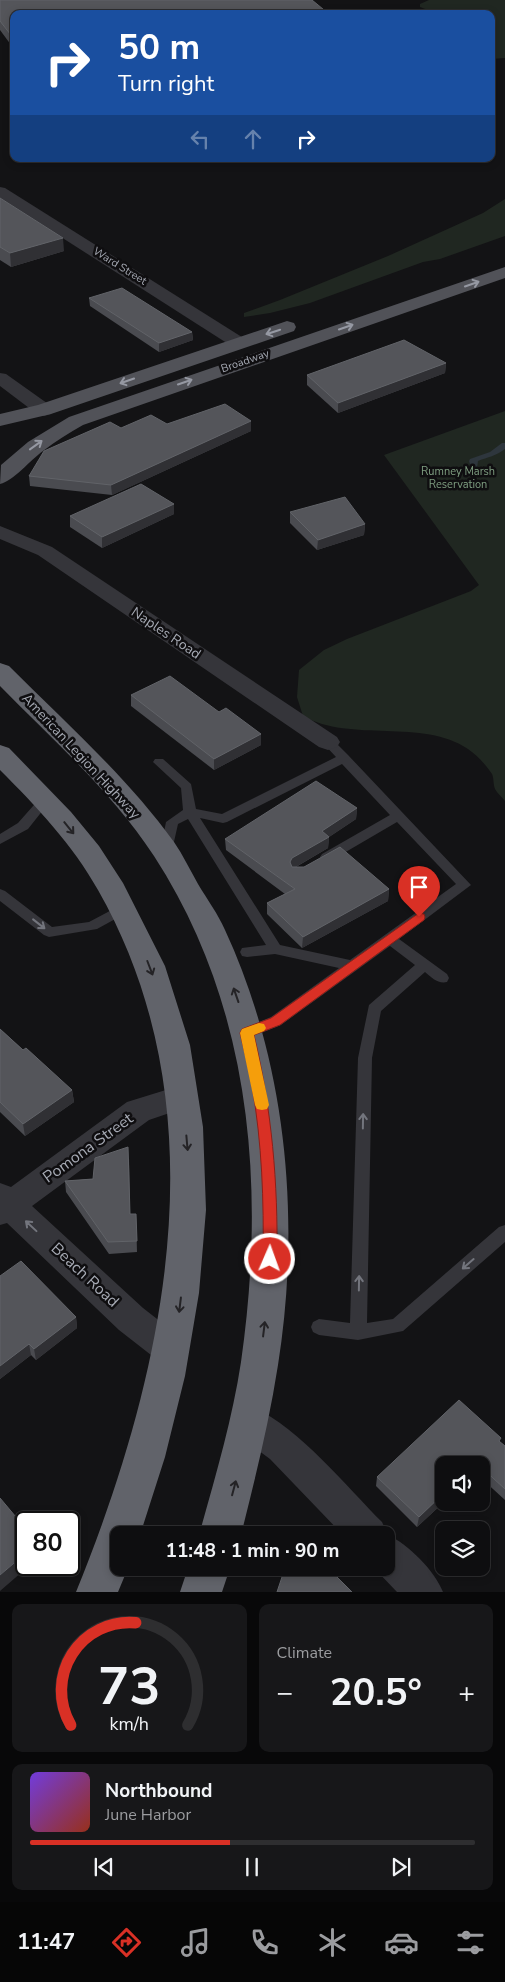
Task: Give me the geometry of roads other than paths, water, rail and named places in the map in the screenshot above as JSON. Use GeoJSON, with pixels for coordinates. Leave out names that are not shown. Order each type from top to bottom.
{"type":"FeatureCollection","features":[{"type":"Feature","properties":{"kind":"highway","name":"American Legion Highway"},"geometry":{"type":"LineString","coordinates":[[0,671],[110,783],[139,816],[166,852],[191,893],[218,948],[239,1006],[263,1113],[271,1207],[269,1278],[266,1313],[250,1423],[223,1526]]}},
{"type":"Feature","properties":{"kind":"highway"},"geometry":{"type":"LineString","coordinates":[[0,754],[45,800],[87,850],[124,908],[143,950],[161,998],[175,1054],[182,1097],[188,1157],[188,1216],[184,1280],[172,1351],[147,1454],[122,1526]]}},
{"type":"Feature","properties":{"kind":"highway"},"geometry":{"type":"LineString","coordinates":[[97,1592],[110,1559]]}},
{"type":"Feature","properties":{"kind":"highway"},"geometry":{"type":"LineString","coordinates":[[201,1592],[206,1576]]}},
{"type":"Feature","properties":{"kind":"main road"},"geometry":{"type":"LineString","coordinates":[[348,308],[505,256]]}},
{"type":"Feature","properties":{"kind":"main road","name":"Broadway"},"geometry":{"type":"LineString","coordinates":[[0,478],[34,446],[56,431],[76,421],[505,272]]}},
{"type":"Feature","properties":{"kind":"main road","name":"Broadway"},"geometry":{"type":"LineString","coordinates":[[0,420],[44,410],[303,322]]}},
{"type":"Feature","properties":{"kind":"street","name":"Ward Street"},"geometry":{"type":"LineString","coordinates":[[0,191],[239,343]]}},
{"type":"Feature","properties":{"kind":"street"},"geometry":{"type":"LineString","coordinates":[[0,378],[44,410]]}},
{"type":"Feature","properties":{"kind":"street","name":"Naples Road"},"geometry":{"type":"LineString","coordinates":[[0,532],[45,551],[328,742]]}},
{"type":"Feature","properties":{"kind":"street","name":"Pomona Street"},"geometry":{"type":"LineString","coordinates":[[3,1204],[138,1111],[182,1097]]}},
{"type":"Feature","properties":{"kind":"street","name":"Beach Road"},"geometry":{"type":"LineString","coordinates":[[3,1204],[131,1319],[172,1351]]}},
{"type":"Feature","properties":{"kind":"street"},"geometry":{"type":"LineString","coordinates":[[250,1423],[283,1447],[359,1526]]}},
{"type":"Feature","properties":{"kind":"street"},"geometry":{"type":"LineString","coordinates":[[395,1562],[424,1592]]}},
{"type":"Feature","properties":{"kind":"lane"},"geometry":{"type":"LineString","coordinates":[[246,1033],[276,1021],[464,885],[328,742]]}},
{"type":"Feature","properties":{"kind":"lane"},"geometry":{"type":"LineString","coordinates":[[166,852],[172,822],[190,812],[223,819],[344,758]]}},
{"type":"Feature","properties":{"kind":"lane"},"geometry":{"type":"LineString","coordinates":[[159,762],[187,787],[190,812],[275,949]]}},
{"type":"Feature","properties":{"kind":"lane"},"geometry":{"type":"LineString","coordinates":[[0,840],[23,826],[45,800]]}},
{"type":"Feature","properties":{"kind":"lane"},"geometry":{"type":"LineString","coordinates":[[315,864],[398,816]]}},
{"type":"Feature","properties":{"kind":"lane"},"geometry":{"type":"LineString","coordinates":[[0,894],[49,932],[92,926],[124,908]]}},
{"type":"Feature","properties":{"kind":"lane"},"geometry":{"type":"LineString","coordinates":[[390,939],[442,978]]}},
{"type":"Feature","properties":{"kind":"lane"},"geometry":{"type":"LineString","coordinates":[[246,952],[275,949],[352,966]]}},
{"type":"Feature","properties":{"kind":"lane"},"geometry":{"type":"LineString","coordinates":[[358,1332],[364,1058],[374,1009],[424,965]]}},
{"type":"Feature","properties":{"kind":"lane"},"geometry":{"type":"LineString","coordinates":[[320,1327],[358,1332],[398,1326],[505,1232]]}},
{"type":"Feature","properties":{"kind":"waterway"},"geometry":{"type":"LineString","coordinates":[[474,466],[473,461],[493,454],[505,445]]}},
{"type":"Feature","properties":{"kind":"park label","name":"Rumney Marsh Reservation"},"geometry":{"type":"Point","coordinates":[458,477]}}]}
